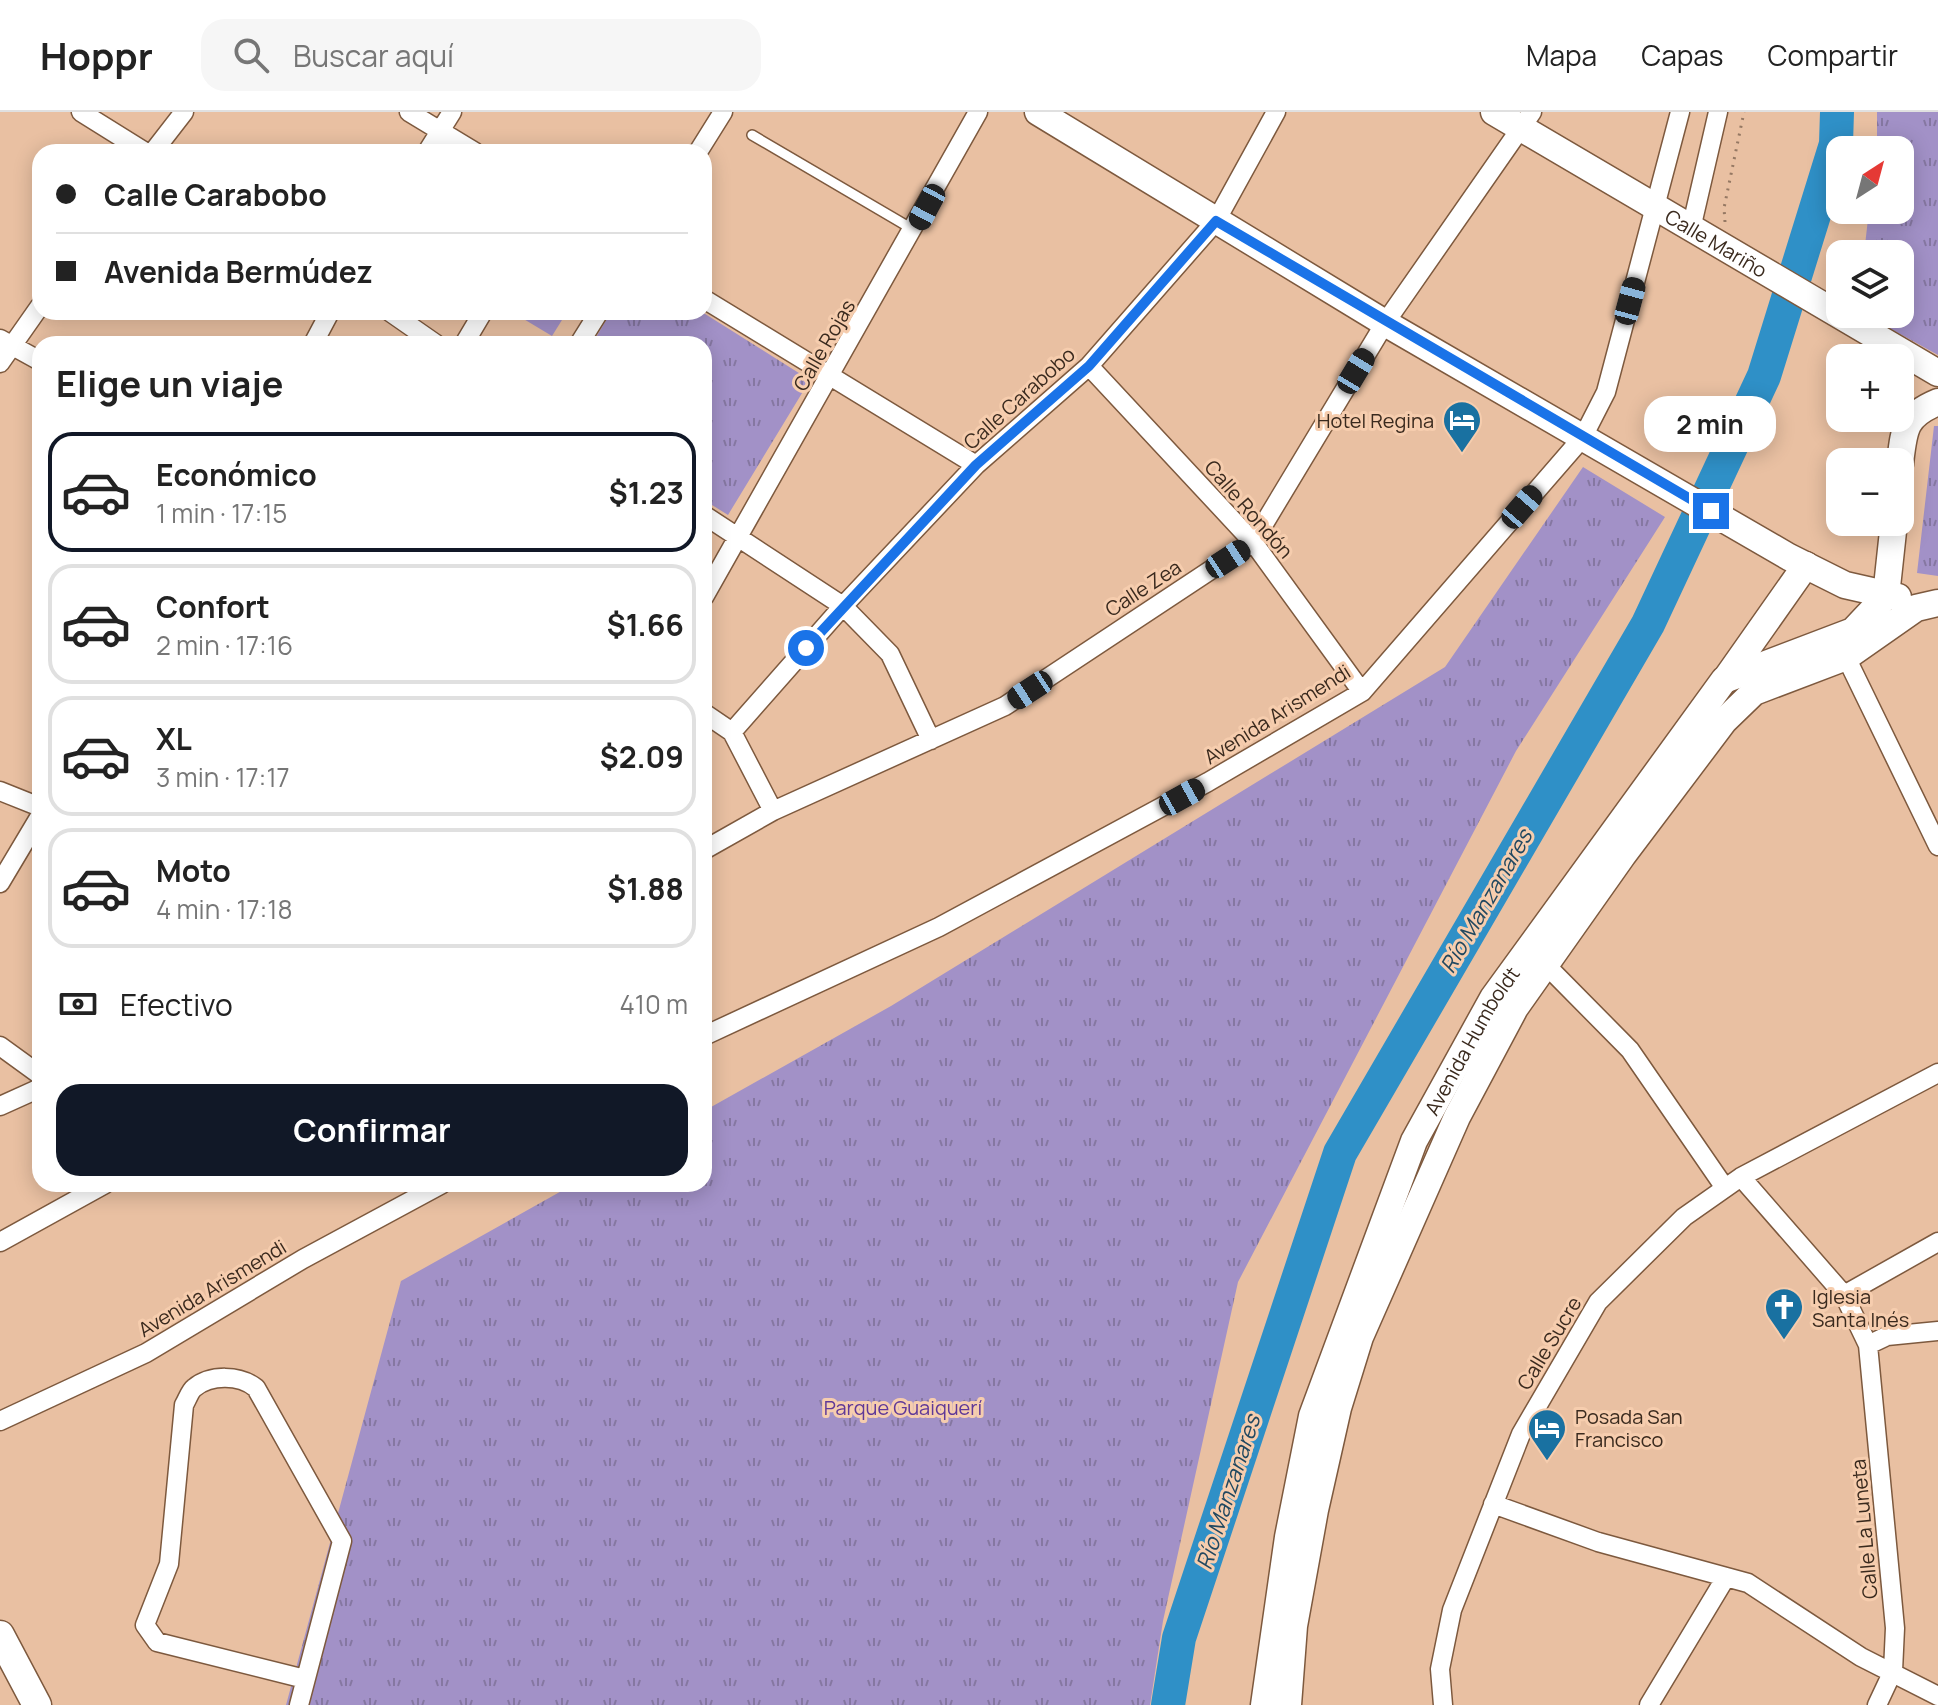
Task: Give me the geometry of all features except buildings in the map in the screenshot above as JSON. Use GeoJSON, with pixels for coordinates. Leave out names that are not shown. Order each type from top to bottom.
{"type":"FeatureCollection","features":[{"type":"Feature","properties":{"kind":"main road"},"geometry":{"type":"LineString","coordinates":[[1038,112],[1385,323],[1797,561],[1845,585],[1886,596],[1938,601]]}},
{"type":"Feature","properties":{"kind":"main road","name":"Calle Mariño"},"geometry":{"type":"LineString","coordinates":[[1494,112],[1526,120],[1655,210],[1938,373]]}},
{"type":"Feature","properties":{"kind":"main road"},"geometry":{"type":"LineString","coordinates":[[1902,448],[1903,432],[1915,411],[1938,402]]}},
{"type":"Feature","properties":{"kind":"main road"},"geometry":{"type":"LineString","coordinates":[[1724,680],[1853,631],[1886,596],[1892,536]]}},
{"type":"Feature","properties":{"kind":"main road","name":"Avenida Humboldt"},"geometry":{"type":"LineString","coordinates":[[1264,1705],[1288,1537],[1312,1416],[1414,1141],[1493,998],[1724,680],[1797,561]]}},
{"type":"Feature","properties":{"kind":"main road","name":"Avenida Humboldt"},"geometry":{"type":"LineString","coordinates":[[1288,1705],[1294,1626],[1315,1510],[1338,1408],[1360,1337],[1457,1117],[1515,1008],[1724,721],[1754,692],[1846,657],[1916,608],[1938,601]]}},
{"type":"Feature","properties":{"kind":"main road"},"geometry":{"type":"LineString","coordinates":[[0,1635],[37,1705]]}},
{"type":"Feature","properties":{"kind":"main road"},"geometry":{"type":"LineString","coordinates":[[0,1675],[16,1705]]}},
{"type":"Feature","properties":{"kind":"street"},"geometry":{"type":"LineString","coordinates":[[81,112],[132,144]]}},
{"type":"Feature","properties":{"kind":"street"},"geometry":{"type":"LineString","coordinates":[[159,144],[184,112]]}},
{"type":"Feature","properties":{"kind":"street"},"geometry":{"type":"LineString","coordinates":[[409,112],[463,144]]}},
{"type":"Feature","properties":{"kind":"street"},"geometry":{"type":"LineString","coordinates":[[432,144],[452,112]]}},
{"type":"Feature","properties":{"kind":"street"},"geometry":{"type":"LineString","coordinates":[[703,144],[723,112]]}},
{"type":"Feature","properties":{"kind":"street","name":"Calle Rojas"},"geometry":{"type":"LineString","coordinates":[[712,584],[978,112]]}},
{"type":"Feature","properties":{"kind":"street","name":"Calle Carabobo"},"geometry":{"type":"LineString","coordinates":[[732,732],[843,606],[976,465],[1089,366],[1216,221],[1276,112]]}},
{"type":"Feature","properties":{"kind":"street","name":"Avenida Arismendi"},"geometry":{"type":"LineString","coordinates":[[712,1032],[939,927],[1208,782],[1362,692],[1583,437],[1606,392],[1680,112]]}},
{"type":"Feature","properties":{"kind":"street"},"geometry":{"type":"LineString","coordinates":[[1691,229],[1718,112]]}},
{"type":"Feature","properties":{"kind":"street","name":"Calle Zea"},"geometry":{"type":"LineString","coordinates":[[712,845],[773,811],[1005,706],[1253,542],[1385,323],[1526,120]]}},
{"type":"Feature","properties":{"kind":"street"},"geometry":{"type":"LineString","coordinates":[[712,304],[976,465]]}},
{"type":"Feature","properties":{"kind":"street"},"geometry":{"type":"LineString","coordinates":[[0,363],[6,342],[32,314]]}},
{"type":"Feature","properties":{"kind":"street"},"geometry":{"type":"LineString","coordinates":[[402,320],[424,336]]}},
{"type":"Feature","properties":{"kind":"street"},"geometry":{"type":"LineString","coordinates":[[6,342],[32,357]]}},
{"type":"Feature","properties":{"kind":"street","name":"Calle Rondón"},"geometry":{"type":"LineString","coordinates":[[1089,366],[1253,542],[1362,692]]}},
{"type":"Feature","properties":{"kind":"street"},"geometry":{"type":"LineString","coordinates":[[712,520],[843,606],[890,654],[931,740]]}},
{"type":"Feature","properties":{"kind":"street"},"geometry":{"type":"LineString","coordinates":[[1846,657],[1938,846]]}},
{"type":"Feature","properties":{"kind":"street"},"geometry":{"type":"LineString","coordinates":[[712,718],[732,732],[773,811]]}},
{"type":"Feature","properties":{"kind":"street"},"geometry":{"type":"LineString","coordinates":[[0,791],[32,804]]}},
{"type":"Feature","properties":{"kind":"street"},"geometry":{"type":"LineString","coordinates":[[0,883],[32,829]]}},
{"type":"Feature","properties":{"kind":"street"},"geometry":{"type":"LineString","coordinates":[[1546,965],[1630,1050],[1725,1188]]}},
{"type":"Feature","properties":{"kind":"street"},"geometry":{"type":"LineString","coordinates":[[0,1046],[32,1069]]}},
{"type":"Feature","properties":{"kind":"street","name":"Calle Sucre"},"geometry":{"type":"LineString","coordinates":[[1443,1705],[1440,1669],[1452,1610],[1521,1434],[1598,1302],[1684,1217],[1741,1177],[1938,1073]]}},
{"type":"Feature","properties":{"kind":"street"},"geometry":{"type":"LineString","coordinates":[[0,1106],[32,1092]]}},
{"type":"Feature","properties":{"kind":"street"},"geometry":{"type":"LineString","coordinates":[[1741,1177],[1844,1295],[1868,1345],[1887,1336],[1938,1331]]}},
{"type":"Feature","properties":{"kind":"street"},"geometry":{"type":"LineString","coordinates":[[0,1242],[91,1192]]}},
{"type":"Feature","properties":{"kind":"street","name":"Avenida Arismendi"},"geometry":{"type":"LineString","coordinates":[[0,1421],[146,1353],[303,1259],[427,1192]]}},
{"type":"Feature","properties":{"kind":"street"},"geometry":{"type":"LineString","coordinates":[[1844,1295],[1938,1242]]}},
{"type":"Feature","properties":{"kind":"street","name":"Calle La Luneta"},"geometry":{"type":"LineString","coordinates":[[1868,1345],[1895,1628],[1893,1671],[1877,1705]]}},
{"type":"Feature","properties":{"kind":"street"},"geometry":{"type":"LineString","coordinates":[[299,1705],[342,1541],[256,1388],[245,1379],[224,1377],[194,1388],[184,1405],[169,1564],[145,1625],[157,1642],[305,1679]]}},
{"type":"Feature","properties":{"kind":"street"},"geometry":{"type":"LineString","coordinates":[[1493,1504],[1598,1542],[1748,1583],[1861,1657],[1938,1696]]}},
{"type":"Feature","properties":{"kind":"street"},"geometry":{"type":"LineString","coordinates":[[1649,1705],[1726,1577]]}},
{"type":"Feature","properties":{"kind":"lane"},"geometry":{"type":"LineString","coordinates":[[752,135],[914,230]]}},
{"type":"Feature","properties":{"kind":"path"},"geometry":{"type":"LineString","coordinates":[[1726,230],[1724,208],[1744,112]]}},
{"type":"Feature","properties":{"kind":"green space"},"geometry":{"type":"Polygon","coordinates":[[[1877,112],[1938,112],[1938,355],[1889,328],[1914,328],[1914,240],[1866,240],[1867,224],[1914,224],[1914,136],[1877,136],[1877,112]]]}},
{"type":"Feature","properties":{"kind":"green space"},"geometry":{"type":"Polygon","coordinates":[[[712,318],[810,380],[728,515],[712,505],[712,336],[597,336],[606,320],[712,318]]]}},
{"type":"Feature","properties":{"kind":"green space"},"geometry":{"type":"Polygon","coordinates":[[[525,320],[562,320],[552,336],[525,320]]]}},
{"type":"Feature","properties":{"kind":"green space"},"geometry":{"type":"Polygon","coordinates":[[[1934,426],[1938,426],[1938,576],[1917,573],[1934,426]]]}},
{"type":"Feature","properties":{"kind":"green space","name":"Parque Guaiquerí"},"geometry":{"type":"Polygon","coordinates":[[[1583,467],[1665,517],[1516,751],[1238,1282],[1163,1621],[1150,1705],[286,1705],[401,1281],[560,1192],[712,1192],[712,1107],[891,1006],[1445,667],[1583,467]]]}},
{"type":"Feature","properties":{"kind":"waterway","name":"Río Manzanares"},"geometry":{"type":"LineString","coordinates":[[1168,1705],[1179,1638],[1340,1153],[1648,624],[1764,376],[1836,144],[1837,112]]}},
{"type":"Feature","properties":{"kind":"place","name":"Hotel Regina"},"geometry":{"type":"Point","coordinates":[1462,454]}},
{"type":"Feature","properties":{"kind":"place","name":"Iglesia Santa Inés"},"geometry":{"type":"Point","coordinates":[1784,1341]}},
{"type":"Feature","properties":{"kind":"place","name":"Posada San Francisco"},"geometry":{"type":"Point","coordinates":[1547,1462]}},
{"type":"Feature","properties":{"kind":"route"},"geometry":{"type":"LineString","coordinates":[[806,648],[976,465],[1089,366],[1216,221],[1385,323],[1711,511]]}}]}
